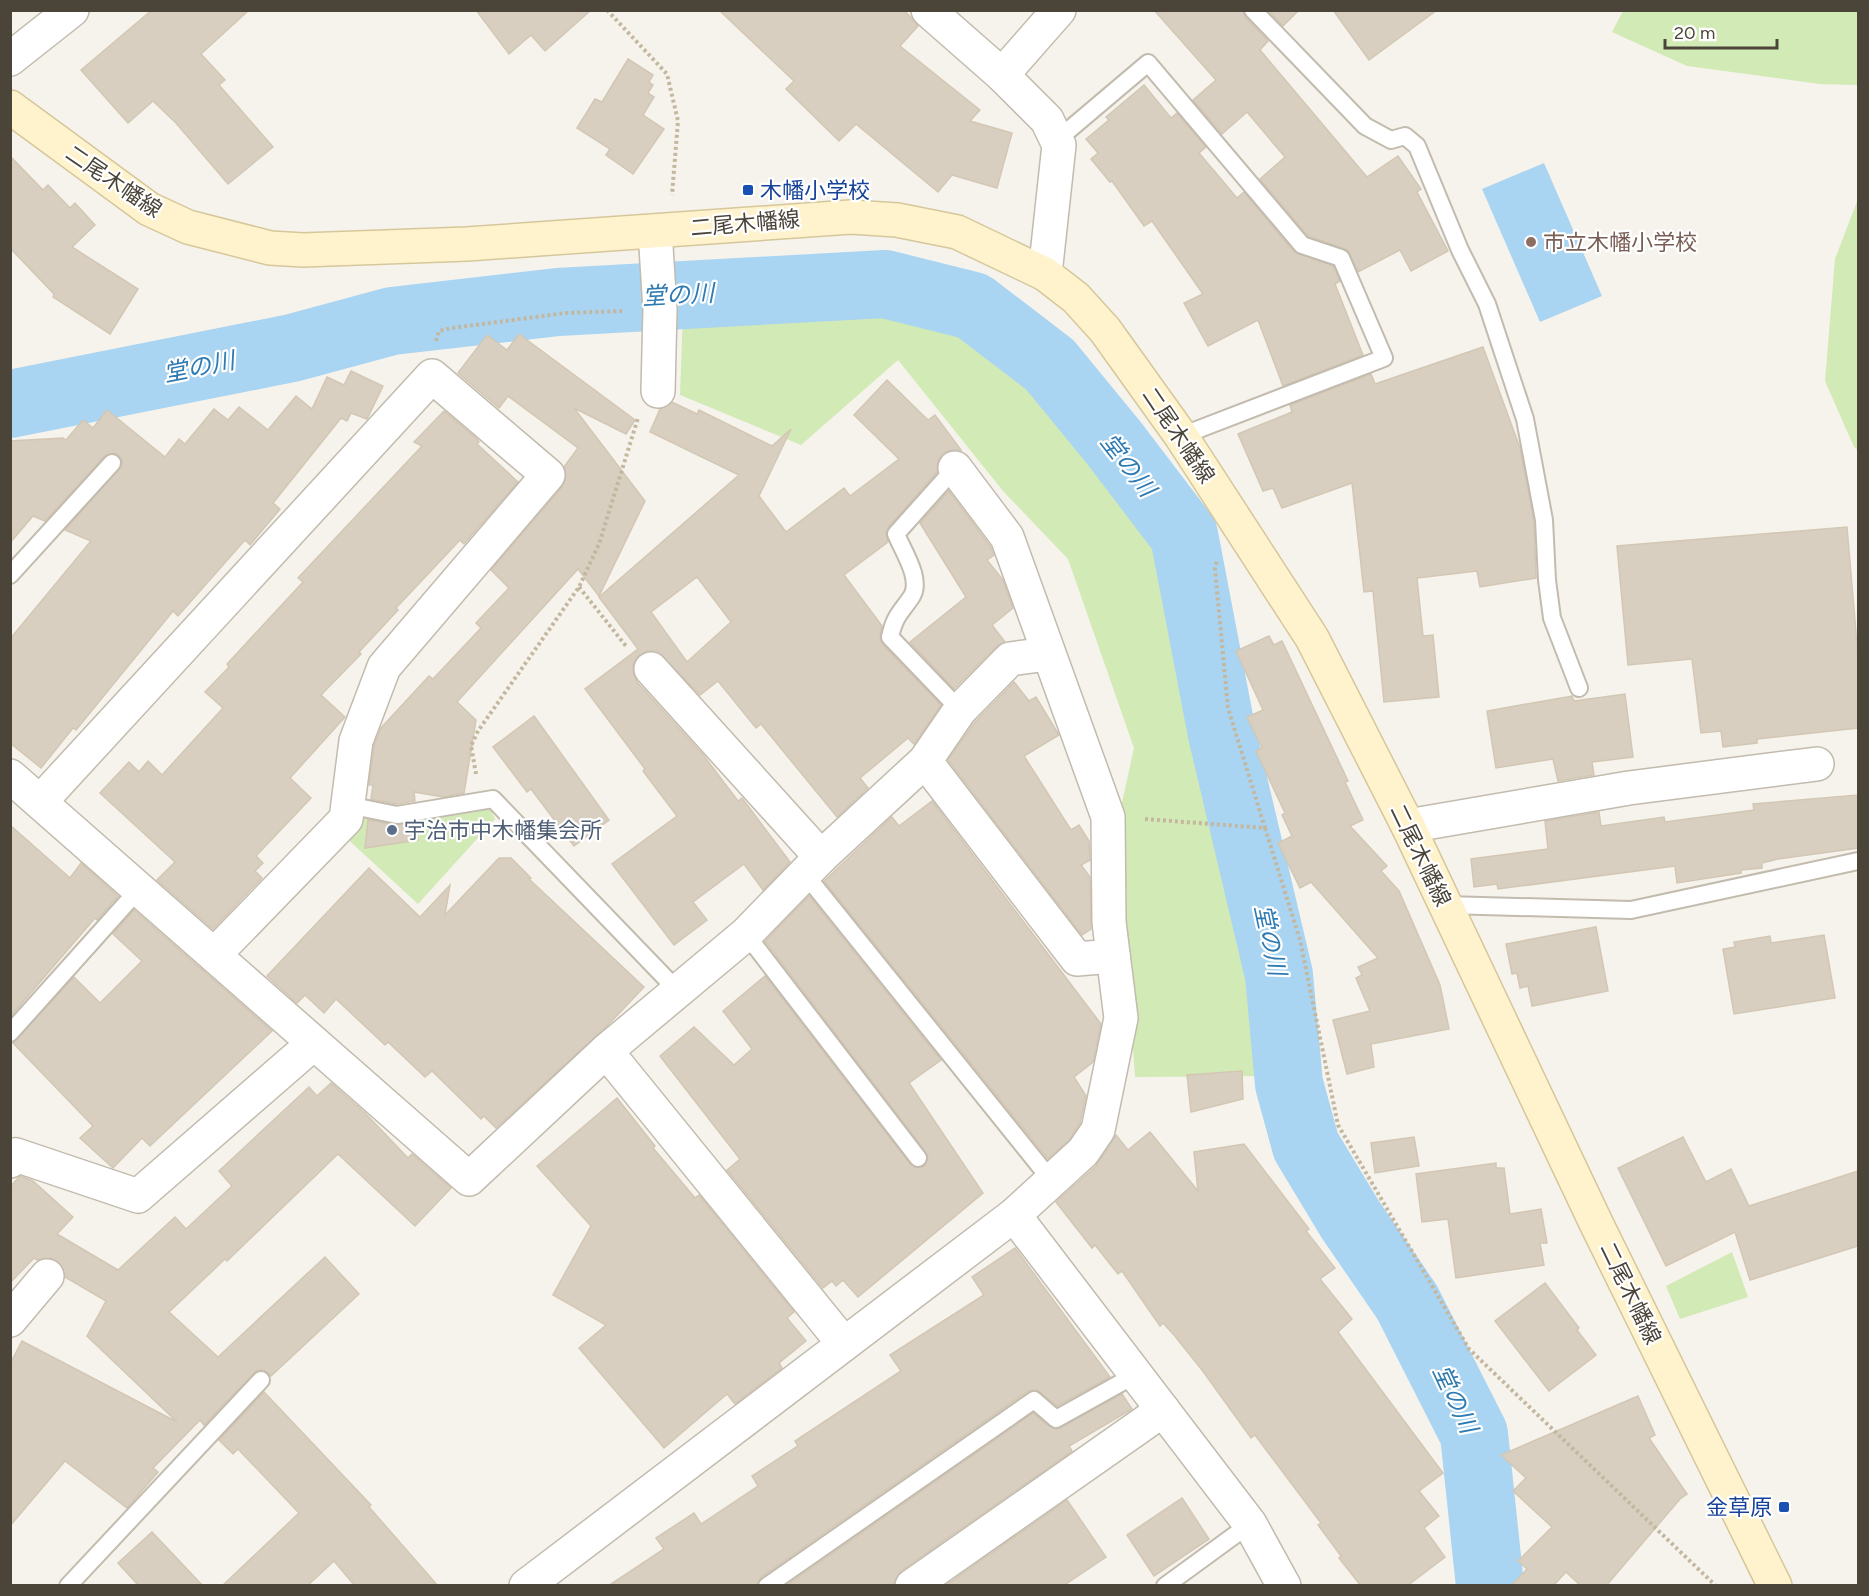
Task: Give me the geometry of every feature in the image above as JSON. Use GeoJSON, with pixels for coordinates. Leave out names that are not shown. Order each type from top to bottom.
{"type":"FeatureCollection","features":[{"type":"Feature","properties":{"kind":"main road","name":"二尾木幡線"},"geometry":{"type":"LineString","coordinates":[[10,107],[149,209],[189,227],[270,248],[303,250],[467,244],[661,231],[813,217],[897,220],[957,232],[1045,274],[1076,298],[1105,330],[1180,436],[1312,638],[1408,826],[1596,1223],[1774,1586]]}},
{"type":"Feature","properties":{"kind":"street"},"geometry":{"type":"LineString","coordinates":[[10,58],[72,10]]}},
{"type":"Feature","properties":{"kind":"street"},"geometry":{"type":"LineString","coordinates":[[928,10],[1002,75],[1047,120],[1057,140],[1059,145],[1045,274]]}},
{"type":"Feature","properties":{"kind":"street"},"geometry":{"type":"LineString","coordinates":[[1002,75],[1059,10]]}},
{"type":"Feature","properties":{"kind":"street"},"geometry":{"type":"LineString","coordinates":[[658,391],[661,231]]}},
{"type":"Feature","properties":{"kind":"street"},"geometry":{"type":"LineString","coordinates":[[40,802],[432,376],[548,475],[384,667],[356,741],[346,819],[214,955]]}},
{"type":"Feature","properties":{"kind":"street"},"geometry":{"type":"LineString","coordinates":[[526,1586],[1014,1215],[1083,1152],[1098,1130],[1121,1018],[1109,922],[1108,817],[1047,654],[1007,537],[955,468]]}},
{"type":"Feature","properties":{"kind":"street"},"geometry":{"type":"LineString","coordinates":[[10,776],[469,1179],[606,1052],[746,934],[813,866],[926,761],[960,710],[1010,659],[1047,654]]}},
{"type":"Feature","properties":{"kind":"street"},"geometry":{"type":"LineString","coordinates":[[651,669],[813,866]]}},
{"type":"Feature","properties":{"kind":"street"},"geometry":{"type":"LineString","coordinates":[[926,761],[1077,960],[1113,956]]}},
{"type":"Feature","properties":{"kind":"street"},"geometry":{"type":"LineString","coordinates":[[1408,826],[1640,786],[1817,764]]}},
{"type":"Feature","properties":{"kind":"street"},"geometry":{"type":"LineString","coordinates":[[12,1153],[138,1197],[314,1043]]}},
{"type":"Feature","properties":{"kind":"street"},"geometry":{"type":"LineString","coordinates":[[606,1052],[844,1344]]}},
{"type":"Feature","properties":{"kind":"street"},"geometry":{"type":"LineString","coordinates":[[1014,1215],[1250,1524],[1284,1586]]}},
{"type":"Feature","properties":{"kind":"street"},"geometry":{"type":"LineString","coordinates":[[10,1320],[47,1276]]}},
{"type":"Feature","properties":{"kind":"street"},"geometry":{"type":"LineString","coordinates":[[912,1586],[1163,1410]]}},
{"type":"Feature","properties":{"kind":"lane"},"geometry":{"type":"LineString","coordinates":[[1253,10],[1365,126],[1391,140],[1404,136],[1417,146],[1460,250],[1486,304],[1525,419],[1544,520],[1546,580],[1552,618],[1580,688]]}},
{"type":"Feature","properties":{"kind":"lane"},"geometry":{"type":"LineString","coordinates":[[1057,140],[1148,63],[1302,245],[1341,258],[1384,358],[1180,436]]}},
{"type":"Feature","properties":{"kind":"lane"},"geometry":{"type":"LineString","coordinates":[[10,575],[112,462]]}},
{"type":"Feature","properties":{"kind":"lane"},"geometry":{"type":"LineString","coordinates":[[955,468],[896,534],[915,580],[913,594],[894,618],[890,637],[960,710]]}},
{"type":"Feature","properties":{"kind":"lane"},"geometry":{"type":"LineString","coordinates":[[348,805],[397,816],[493,799],[678,991]]}},
{"type":"Feature","properties":{"kind":"lane"},"geometry":{"type":"LineString","coordinates":[[1446,905],[1631,910],[1858,861]]}},
{"type":"Feature","properties":{"kind":"lane"},"geometry":{"type":"LineString","coordinates":[[813,866],[1051,1180]]}},
{"type":"Feature","properties":{"kind":"lane"},"geometry":{"type":"LineString","coordinates":[[10,1033],[139,889]]}},
{"type":"Feature","properties":{"kind":"lane"},"geometry":{"type":"LineString","coordinates":[[746,934],[918,1158]]}},
{"type":"Feature","properties":{"kind":"lane"},"geometry":{"type":"LineString","coordinates":[[767,1586],[1034,1400],[1056,1419],[1136,1375]]}},
{"type":"Feature","properties":{"kind":"lane"},"geometry":{"type":"LineString","coordinates":[[68,1586],[261,1380]]}},
{"type":"Feature","properties":{"kind":"lane"},"geometry":{"type":"LineString","coordinates":[[1165,1586],[1250,1524]]}},
{"type":"Feature","properties":{"kind":"path"},"geometry":{"type":"LineString","coordinates":[[607,10],[667,74],[678,121],[661,231]]}},
{"type":"Feature","properties":{"kind":"path"},"geometry":{"type":"LineString","coordinates":[[434,347],[439,331],[452,328],[566,313],[660,309]]}},
{"type":"Feature","properties":{"kind":"path"},"geometry":{"type":"LineString","coordinates":[[484,801],[471,746],[478,731],[579,587],[599,544],[645,400],[658,391]]}},
{"type":"Feature","properties":{"kind":"path"},"geometry":{"type":"LineString","coordinates":[[1230,511],[1215,570],[1228,708],[1300,940],[1338,1125],[1468,1349],[1716,1586]]}},
{"type":"Feature","properties":{"kind":"path"},"geometry":{"type":"LineString","coordinates":[[579,587],[631,652],[651,669]]}},
{"type":"Feature","properties":{"kind":"path"},"geometry":{"type":"LineString","coordinates":[[1108,817],[1264,828]]}},
{"type":"Feature","properties":{"kind":"green space"},"geometry":{"type":"Polygon","coordinates":[[[1623,11],[1858,11],[1858,85],[1820,84],[1687,66],[1612,32],[1623,11]]]}},
{"type":"Feature","properties":{"kind":"green space"},"geometry":{"type":"Polygon","coordinates":[[[1858,199],[1858,450],[1854,447],[1825,381],[1835,259],[1858,199]]]}},
{"type":"Feature","properties":{"kind":"green space"},"geometry":{"type":"Polygon","coordinates":[[[887,305],[967,322],[1039,377],[1164,546],[1263,973],[1269,1076],[1135,1077],[1118,821],[1134,748],[1068,559],[1003,491],[898,360],[801,445],[680,395],[683,310],[887,305]]]}},
{"type":"Feature","properties":{"kind":"green space"},"geometry":{"type":"Polygon","coordinates":[[[489,807],[495,819],[418,904],[342,834],[354,813],[399,823],[431,815],[489,807]]]}},
{"type":"Feature","properties":{"kind":"green space"},"geometry":{"type":"Polygon","coordinates":[[[1732,1252],[1748,1297],[1680,1319],[1666,1286],[1732,1252]]]}},
{"type":"Feature","properties":{"kind":"water"},"geometry":{"type":"Polygon","coordinates":[[[1544,163],[1602,296],[1540,322],[1482,189],[1544,163]]]}},
{"type":"Feature","properties":{"kind":"building"},"geometry":{"type":"Polygon","coordinates":[[[152,10],[249,10],[201,54],[225,80],[219,85],[273,147],[228,184],[176,123],[153,101],[128,123],[81,70],[152,10]]]}},
{"type":"Feature","properties":{"kind":"building"},"geometry":{"type":"Polygon","coordinates":[[[476,10],[591,10],[545,51],[531,35],[509,54],[476,10]]]}},
{"type":"Feature","properties":{"kind":"building"},"geometry":{"type":"Polygon","coordinates":[[[719,10],[904,10],[918,26],[900,46],[980,110],[970,121],[1012,133],[997,188],[952,175],[938,192],[856,124],[839,141],[786,89],[794,81],[719,10]]]}},
{"type":"Feature","properties":{"kind":"building"},"geometry":{"type":"Polygon","coordinates":[[[1154,10],[1243,10],[1245,17],[1268,41],[1260,50],[1367,177],[1398,156],[1421,189],[1417,192],[1448,251],[1411,271],[1400,250],[1358,272],[1348,250],[1308,236],[1260,179],[1285,157],[1247,112],[1222,134],[1193,100],[1216,80],[1154,10]]]}},
{"type":"Feature","properties":{"kind":"building"},"geometry":{"type":"Polygon","coordinates":[[[1268,10],[1299,10],[1283,26],[1268,10]]]}},
{"type":"Feature","properties":{"kind":"building"},"geometry":{"type":"Polygon","coordinates":[[[1333,10],[1437,10],[1369,60],[1333,10]]]}},
{"type":"Feature","properties":{"kind":"building"},"geometry":{"type":"Polygon","coordinates":[[[628,59],[653,75],[649,82],[653,85],[648,93],[654,97],[643,115],[664,129],[633,174],[606,155],[610,149],[577,128],[595,99],[602,102],[628,59]]]}},
{"type":"Feature","properties":{"kind":"building"},"geometry":{"type":"Polygon","coordinates":[[[1144,85],[1171,118],[1177,113],[1206,147],[1199,153],[1237,198],[1244,192],[1294,252],[1333,266],[1340,281],[1335,284],[1363,355],[1283,386],[1258,320],[1208,346],[1184,303],[1203,294],[1152,221],[1144,226],[1112,181],[1110,182],[1091,159],[1098,153],[1086,139],[1109,120],[1106,117],[1144,85]]]}},
{"type":"Feature","properties":{"kind":"building"},"geometry":{"type":"Polygon","coordinates":[[[10,156],[43,190],[48,185],[70,208],[75,203],[95,225],[72,247],[138,289],[110,334],[53,297],[54,294],[10,248],[10,156]]]}},
{"type":"Feature","properties":{"kind":"building"},"geometry":{"type":"Polygon","coordinates":[[[519,334],[635,420],[626,434],[574,408],[645,501],[599,596],[578,569],[457,702],[476,720],[464,793],[443,797],[414,792],[415,801],[397,804],[371,799],[373,785],[369,785],[374,746],[381,728],[429,676],[433,679],[481,628],[476,623],[509,588],[491,570],[562,487],[566,478],[564,467],[578,448],[508,396],[499,408],[458,373],[487,335],[507,350],[519,334]]]}},
{"type":"Feature","properties":{"kind":"building"},"geometry":{"type":"Polygon","coordinates":[[[1483,347],[1520,448],[1534,521],[1536,578],[1480,587],[1477,571],[1417,578],[1423,636],[1433,635],[1439,697],[1384,702],[1373,591],[1364,592],[1352,483],[1282,508],[1273,488],[1263,491],[1238,434],[1292,412],[1290,405],[1371,374],[1375,384],[1483,347]]]}},
{"type":"Feature","properties":{"kind":"building"},"geometry":{"type":"Polygon","coordinates":[[[351,371],[383,386],[367,419],[351,413],[347,421],[341,418],[273,503],[280,509],[250,545],[245,540],[178,616],[173,611],[76,730],[73,728],[41,768],[10,743],[10,639],[91,541],[65,530],[122,465],[122,459],[115,453],[105,456],[45,521],[33,516],[10,543],[10,441],[63,438],[66,440],[83,420],[93,428],[107,410],[165,457],[179,439],[185,444],[214,409],[228,420],[239,407],[268,430],[296,396],[312,409],[327,377],[344,385],[351,371]]]}},
{"type":"Feature","properties":{"kind":"building"},"geometry":{"type":"Polygon","coordinates":[[[887,380],[928,420],[935,415],[961,450],[943,453],[938,461],[937,472],[888,528],[886,533],[888,542],[844,575],[882,626],[880,635],[882,644],[941,705],[914,744],[908,738],[860,778],[868,788],[837,817],[761,724],[756,728],[718,681],[700,695],[657,651],[647,651],[638,656],[633,664],[637,682],[704,756],[738,801],[742,798],[790,862],[763,890],[744,864],[693,902],[707,920],[674,945],[612,864],[677,816],[585,689],[638,649],[599,597],[739,475],[650,432],[660,409],[672,402],[697,414],[699,410],[772,446],[791,429],[759,496],[786,532],[844,488],[850,496],[899,459],[854,415],[887,380]],[[697,577],[651,612],[687,662],[731,622],[697,577]]]}},
{"type":"Feature","properties":{"kind":"building"},"geometry":{"type":"Polygon","coordinates":[[[444,411],[477,439],[479,442],[477,444],[518,482],[464,544],[460,540],[396,608],[398,610],[359,652],[361,654],[321,695],[345,717],[290,778],[311,798],[256,856],[263,863],[255,871],[262,878],[213,929],[157,880],[175,862],[100,793],[129,762],[139,772],[148,761],[162,775],[223,708],[205,692],[229,667],[227,664],[303,582],[298,578],[422,446],[414,442],[444,411]]]}},
{"type":"Feature","properties":{"kind":"building"},"geometry":{"type":"Polygon","coordinates":[[[949,491],[990,546],[994,555],[987,560],[1003,580],[1013,608],[992,625],[1005,642],[997,646],[954,689],[910,642],[966,597],[920,523],[949,491]]]}},
{"type":"Feature","properties":{"kind":"building"},"geometry":{"type":"Polygon","coordinates":[[[1847,527],[1858,656],[1858,728],[1757,739],[1757,743],[1723,747],[1721,731],[1701,733],[1692,659],[1628,665],[1617,546],[1847,527]]]}},
{"type":"Feature","properties":{"kind":"building"},"geometry":{"type":"Polygon","coordinates":[[[1269,636],[1274,645],[1282,641],[1348,781],[1345,782],[1363,820],[1350,826],[1387,866],[1381,871],[1399,891],[1440,985],[1449,1029],[1371,1044],[1374,1067],[1347,1074],[1333,1020],[1370,1011],[1356,978],[1362,975],[1358,967],[1378,958],[1311,882],[1300,888],[1278,843],[1292,836],[1282,815],[1285,813],[1256,751],[1262,748],[1247,717],[1263,710],[1236,651],[1269,636]]]}},
{"type":"Feature","properties":{"kind":"building"},"geometry":{"type":"Polygon","coordinates":[[[1014,682],[1029,701],[1036,697],[1059,735],[1024,756],[1071,830],[1079,825],[1089,841],[1090,860],[1081,865],[1090,877],[1091,929],[1082,935],[948,760],[975,722],[1014,682]]]}},
{"type":"Feature","properties":{"kind":"building"},"geometry":{"type":"Polygon","coordinates":[[[1625,694],[1633,757],[1592,762],[1594,775],[1558,781],[1553,759],[1496,768],[1487,711],[1572,696],[1574,701],[1625,694]]]}},
{"type":"Feature","properties":{"kind":"building"},"geometry":{"type":"Polygon","coordinates":[[[534,716],[609,820],[574,846],[531,789],[527,792],[493,747],[534,716]]]}},
{"type":"Feature","properties":{"kind":"building"},"geometry":{"type":"Polygon","coordinates":[[[1858,795],[1858,848],[1778,859],[1762,863],[1762,868],[1741,870],[1741,873],[1677,883],[1675,866],[1498,889],[1497,884],[1474,887],[1471,859],[1548,849],[1545,821],[1599,812],[1601,826],[1664,817],[1665,822],[1754,810],[1753,804],[1858,795]]]}},
{"type":"Feature","properties":{"kind":"building"},"geometry":{"type":"Polygon","coordinates":[[[932,801],[1101,1024],[1093,1062],[1074,1077],[1086,1096],[1080,1123],[1069,1140],[1048,1159],[824,881],[892,817],[899,826],[932,801]]]}},
{"type":"Feature","properties":{"kind":"building","name":"宇治市中木幡集会所"},"geometry":{"type":"Polygon","coordinates":[[[368,820],[395,825],[416,822],[418,840],[365,848],[368,820]]]}},
{"type":"Feature","properties":{"kind":"building"},"geometry":{"type":"Polygon","coordinates":[[[10,825],[70,878],[81,863],[118,896],[97,920],[95,918],[10,1017],[10,825]]]}},
{"type":"Feature","properties":{"kind":"building"},"geometry":{"type":"Polygon","coordinates":[[[499,858],[511,858],[531,878],[529,879],[644,987],[608,1025],[496,1128],[484,1116],[481,1119],[432,1071],[425,1077],[388,1042],[385,1045],[336,999],[324,1013],[305,995],[297,1003],[267,976],[369,868],[420,917],[450,885],[445,915],[499,858]]]}},
{"type":"Feature","properties":{"kind":"building"},"geometry":{"type":"Polygon","coordinates":[[[809,896],[941,1060],[909,1083],[983,1193],[858,1297],[843,1280],[836,1286],[832,1281],[823,1288],[727,1170],[740,1159],[660,1056],[694,1027],[734,1065],[752,1049],[723,1011],[765,976],[910,1164],[919,1168],[925,1166],[928,1157],[926,1152],[765,941],[809,896]]]}},
{"type":"Feature","properties":{"kind":"building"},"geometry":{"type":"Polygon","coordinates":[[[134,910],[272,1031],[150,1146],[142,1138],[113,1168],[80,1138],[93,1126],[13,1043],[74,977],[100,1003],[142,961],[113,934],[134,910]]]}},
{"type":"Feature","properties":{"kind":"building"},"geometry":{"type":"Polygon","coordinates":[[[1596,927],[1608,991],[1532,1006],[1528,986],[1520,988],[1517,973],[1512,974],[1506,944],[1596,927]]]}},
{"type":"Feature","properties":{"kind":"building"},"geometry":{"type":"Polygon","coordinates":[[[1824,935],[1835,998],[1734,1014],[1723,949],[1735,947],[1734,942],[1770,936],[1771,943],[1824,935]]]}},
{"type":"Feature","properties":{"kind":"building"},"geometry":{"type":"Polygon","coordinates":[[[1242,1071],[1243,1099],[1191,1112],[1187,1075],[1242,1071]]]}},
{"type":"Feature","properties":{"kind":"building"},"geometry":{"type":"Polygon","coordinates":[[[331,1083],[366,1114],[408,1158],[412,1154],[451,1188],[415,1226],[338,1154],[227,1261],[225,1259],[169,1312],[218,1357],[325,1257],[359,1294],[271,1376],[264,1370],[257,1370],[204,1425],[200,1420],[153,1468],[158,1472],[127,1508],[65,1461],[10,1526],[10,1364],[22,1341],[177,1422],[87,1336],[106,1301],[65,1277],[59,1262],[51,1258],[37,1260],[34,1258],[10,1283],[10,1187],[20,1176],[33,1181],[73,1217],[57,1234],[118,1270],[175,1217],[186,1229],[232,1186],[219,1171],[309,1087],[317,1096],[331,1083]]]}},
{"type":"Feature","properties":{"kind":"building"},"geometry":{"type":"Polygon","coordinates":[[[617,1098],[655,1146],[653,1148],[695,1198],[699,1195],[794,1312],[787,1318],[806,1341],[779,1363],[782,1368],[735,1404],[727,1394],[664,1448],[579,1348],[606,1325],[553,1295],[591,1226],[537,1166],[617,1098]]]}},
{"type":"Feature","properties":{"kind":"building"},"geometry":{"type":"Polygon","coordinates":[[[1150,1132],[1198,1191],[1194,1152],[1244,1144],[1309,1229],[1306,1231],[1335,1268],[1320,1279],[1352,1319],[1338,1332],[1443,1473],[1419,1491],[1439,1516],[1424,1528],[1445,1557],[1407,1586],[1361,1586],[1339,1558],[1341,1556],[1318,1525],[1321,1523],[1255,1435],[1251,1438],[1174,1335],[1163,1323],[1160,1326],[1122,1271],[1118,1274],[1095,1245],[1092,1248],[1056,1202],[1096,1166],[1116,1135],[1128,1150],[1150,1132]]]}},
{"type":"Feature","properties":{"kind":"building"},"geometry":{"type":"Polygon","coordinates":[[[1414,1137],[1419,1166],[1375,1173],[1371,1143],[1414,1137]]]}},
{"type":"Feature","properties":{"kind":"building"},"geometry":{"type":"Polygon","coordinates":[[[1683,1137],[1706,1182],[1731,1169],[1749,1206],[1858,1171],[1858,1246],[1750,1280],[1735,1232],[1666,1266],[1618,1168],[1683,1137]]]}},
{"type":"Feature","properties":{"kind":"building"},"geometry":{"type":"Polygon","coordinates":[[[1496,1163],[1496,1168],[1504,1168],[1510,1214],[1541,1209],[1547,1243],[1540,1243],[1544,1265],[1456,1278],[1448,1219],[1422,1222],[1416,1174],[1496,1163]]]}},
{"type":"Feature","properties":{"kind":"building"},"geometry":{"type":"Polygon","coordinates":[[[1015,1248],[1110,1377],[1057,1406],[1037,1390],[1028,1391],[761,1577],[757,1586],[608,1586],[664,1549],[656,1538],[694,1513],[701,1524],[758,1486],[752,1476],[798,1446],[795,1441],[901,1371],[890,1355],[984,1295],[972,1277],[1015,1248]]]}},
{"type":"Feature","properties":{"kind":"building"},"geometry":{"type":"Polygon","coordinates":[[[1545,1283],[1596,1355],[1549,1391],[1495,1321],[1545,1283]]]}},
{"type":"Feature","properties":{"kind":"building"},"geometry":{"type":"Polygon","coordinates":[[[264,1392],[371,1505],[369,1507],[438,1586],[355,1586],[334,1561],[307,1586],[222,1586],[299,1513],[238,1449],[233,1454],[219,1440],[264,1392]]]}},
{"type":"Feature","properties":{"kind":"building"},"geometry":{"type":"Polygon","coordinates":[[[1122,1394],[1132,1409],[1069,1446],[1072,1451],[901,1571],[894,1586],[786,1586],[1033,1413],[1050,1427],[1060,1428],[1122,1394]]]}},
{"type":"Feature","properties":{"kind":"building"},"geometry":{"type":"Polygon","coordinates":[[[1638,1396],[1655,1435],[1649,1438],[1687,1494],[1680,1499],[1606,1586],[1581,1586],[1566,1572],[1553,1586],[1511,1586],[1527,1569],[1518,1561],[1552,1527],[1513,1491],[1526,1478],[1501,1455],[1638,1396]]]}},
{"type":"Feature","properties":{"kind":"building"},"geometry":{"type":"Polygon","coordinates":[[[1182,1498],[1209,1539],[1154,1576],[1127,1535],[1182,1498]]]}},
{"type":"Feature","properties":{"kind":"building"},"geometry":{"type":"Polygon","coordinates":[[[1067,1500],[1106,1557],[1063,1586],[945,1586],[1067,1500]]]}},
{"type":"Feature","properties":{"kind":"building"},"geometry":{"type":"Polygon","coordinates":[[[152,1532],[203,1586],[139,1586],[118,1563],[152,1532]]]}},
{"type":"Feature","properties":{"kind":"waterway","name":"堂の川"},"geometry":{"type":"LineString","coordinates":[[10,404],[292,348],[392,321],[558,302],[885,284],[973,306],[1050,365],[1114,443],[1184,535],[1222,734],[1279,975],[1289,1084],[1306,1146],[1350,1219],[1407,1302],[1474,1434],[1490,1586]]}},
{"type":"Feature","properties":{"kind":"place","name":"木幡小学校"},"geometry":{"type":"Point","coordinates":[748,190]}},
{"type":"Feature","properties":{"kind":"place","name":"市立木幡小学校"},"geometry":{"type":"Point","coordinates":[1531,242]}},
{"type":"Feature","properties":{"kind":"place","name":"宇治市中木幡集会所"},"geometry":{"type":"Point","coordinates":[392,830]}},
{"type":"Feature","properties":{"kind":"place","name":"金草原"},"geometry":{"type":"Point","coordinates":[1784,1507]}}]}
